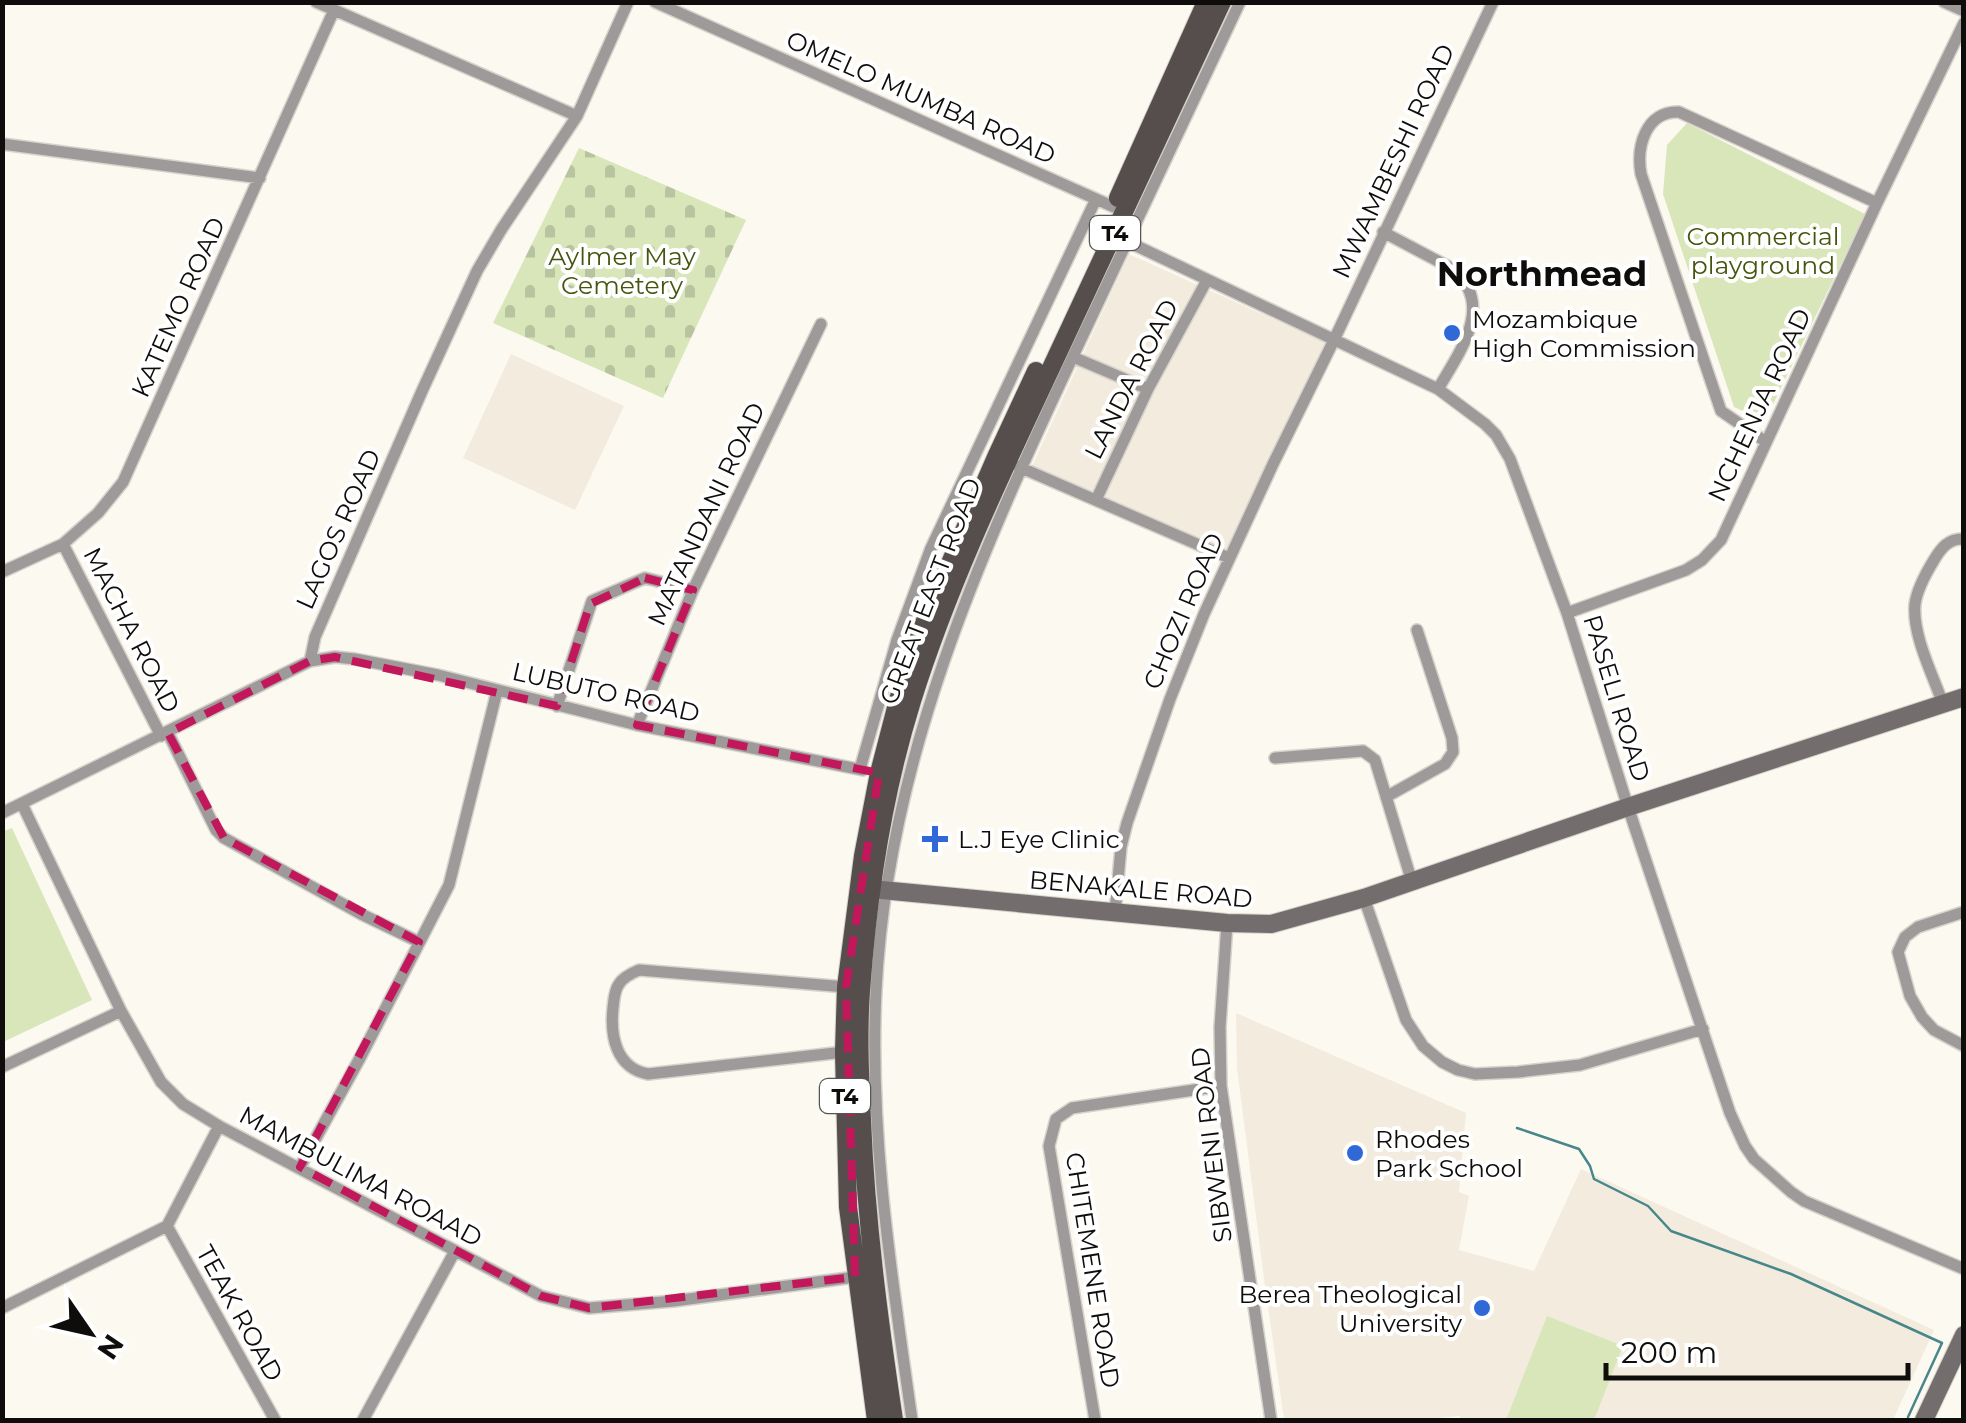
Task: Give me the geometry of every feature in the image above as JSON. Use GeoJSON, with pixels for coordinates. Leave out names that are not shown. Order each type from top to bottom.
{"type":"FeatureCollection","features":[{"type":"Feature","properties":{"kind":"main road","name":"GREAT EAST ROAD"},"geometry":{"type":"LineString","coordinates":[[1008,462],[1105,203],[1206,2]]}},
{"type":"Feature","properties":{"kind":"main road","name":"GREAT EAST ROAD"},"geometry":{"type":"LineString","coordinates":[[894,1420],[865,1196],[859,1054],[861,993],[879,890],[886,774],[898,700],[918,637],[1077,330],[1222,2]]}},
{"type":"Feature","properties":{"kind":"main road","name":"GREAT EAST ROAD"},"geometry":{"type":"LineString","coordinates":[[876,1420],[848,1207],[844,1052],[846,987],[862,856],[886,774]]}},
{"type":"Feature","properties":{"kind":"street"},"geometry":{"type":"LineString","coordinates":[[316,2],[577,116]]}},
{"type":"Feature","properties":{"kind":"street","name":"LAGOS ROAD"},"geometry":{"type":"LineString","coordinates":[[310,662],[315,638],[475,276],[577,116],[628,2]]}},
{"type":"Feature","properties":{"kind":"street","name":"OMELO MUMBA ROAD"},"geometry":{"type":"LineString","coordinates":[[654,2],[1105,203]]}},
{"type":"Feature","properties":{"kind":"street"},"geometry":{"type":"LineString","coordinates":[[1120,238],[1240,2]]}},
{"type":"Feature","properties":{"kind":"street","name":"MWAMBESHI ROAD"},"geometry":{"type":"LineString","coordinates":[[1334,340],[1493,2]]}},
{"type":"Feature","properties":{"kind":"street"},"geometry":{"type":"LineString","coordinates":[[1944,2],[1964,11]]}},
{"type":"Feature","properties":{"kind":"street","name":"KATEMO ROAD"},"geometry":{"type":"LineString","coordinates":[[2,572],[64,544],[124,482],[334,10]]}},
{"type":"Feature","properties":{"kind":"street","name":"NCHENJA ROAD"},"geometry":{"type":"LineString","coordinates":[[1566,613],[1686,570],[1717,546],[1964,23]]}},
{"type":"Feature","properties":{"kind":"street"},"geometry":{"type":"LineString","coordinates":[[1766,442],[1721,411],[1641,174],[1639,152],[1645,132],[1661,116],[1679,112],[1877,203]]}},
{"type":"Feature","properties":{"kind":"street"},"geometry":{"type":"LineString","coordinates":[[2,144],[260,178]]}},
{"type":"Feature","properties":{"kind":"street"},"geometry":{"type":"LineString","coordinates":[[860,769],[897,640],[931,548],[1105,203]]}},
{"type":"Feature","properties":{"kind":"street"},"geometry":{"type":"LineString","coordinates":[[1383,232],[1451,268],[1460,275],[1471,296],[1471,327],[1438,389]]}},
{"type":"Feature","properties":{"kind":"street","name":"PASELI ROAD"},"geometry":{"type":"LineString","coordinates":[[1120,238],[1438,389],[1484,424],[1504,447],[1566,613],[1730,1113],[1745,1146],[1779,1183],[1804,1201],[1964,1269]]}},
{"type":"Feature","properties":{"kind":"street","name":"LANDA ROAD"},"geometry":{"type":"LineString","coordinates":[[1096,500],[1148,388],[1207,280]]}},
{"type":"Feature","properties":{"kind":"street","name":"MATANDANI ROAD"},"geometry":{"type":"LineString","coordinates":[[637,724],[693,590],[821,324]]}},
{"type":"Feature","properties":{"kind":"street"},"geometry":{"type":"LineString","coordinates":[[912,1420],[882,1198],[877,1105],[879,890],[924,718],[975,575],[1008,462],[1073,356],[1077,330]]}},
{"type":"Feature","properties":{"kind":"street","name":"CHOZI ROAD"},"geometry":{"type":"LineString","coordinates":[[1114,913],[1123,834],[1184,665],[1229,558],[1334,340]]}},
{"type":"Feature","properties":{"kind":"street"},"geometry":{"type":"LineString","coordinates":[[1073,356],[1148,388]]}},
{"type":"Feature","properties":{"kind":"street"},"geometry":{"type":"LineString","coordinates":[[1008,462],[1229,558]]}},
{"type":"Feature","properties":{"kind":"street"},"geometry":{"type":"LineString","coordinates":[[1944,704],[1918,632],[1915,604],[1922,581],[1943,546],[1964,539]]}},
{"type":"Feature","properties":{"kind":"street","name":"MACHA ROAD"},"geometry":{"type":"LineString","coordinates":[[64,544],[216,830],[361,914],[419,942]]}},
{"type":"Feature","properties":{"kind":"street"},"geometry":{"type":"LineString","coordinates":[[557,706],[592,601],[645,578],[693,590]]}},
{"type":"Feature","properties":{"kind":"street"},"geometry":{"type":"LineString","coordinates":[[1386,796],[1446,764],[1453,752],[1452,738],[1417,630]]}},
{"type":"Feature","properties":{"kind":"street","name":"LUBUTO ROAD"},"geometry":{"type":"LineString","coordinates":[[310,662],[336,657],[438,675],[637,724],[886,774]]}},
{"type":"Feature","properties":{"kind":"street"},"geometry":{"type":"LineString","coordinates":[[2,814],[310,662]]}},
{"type":"Feature","properties":{"kind":"street"},"geometry":{"type":"LineString","coordinates":[[300,1167],[449,885],[497,690]]}},
{"type":"Feature","properties":{"kind":"street","name":"BENAKALE ROAD"},"geometry":{"type":"LineString","coordinates":[[879,890],[1227,924],[1271,924],[1364,898],[1964,698]]}},
{"type":"Feature","properties":{"kind":"street"},"geometry":{"type":"LineString","coordinates":[[1275,758],[1363,751],[1375,760],[1412,882]]}},
{"type":"Feature","properties":{"kind":"street","name":"MAMBULIMA ROAAD"},"geometry":{"type":"LineString","coordinates":[[22,804],[153,1069],[169,1092],[219,1126],[541,1296],[565,1304],[588,1308],[674,1301],[855,1277]]}},
{"type":"Feature","properties":{"kind":"street"},"geometry":{"type":"LineString","coordinates":[[1364,898],[1406,1020],[1423,1046],[1458,1070],[1475,1074],[1580,1065],[1703,1029]]}},
{"type":"Feature","properties":{"kind":"street"},"geometry":{"type":"LineString","coordinates":[[1964,912],[1918,927],[1905,937],[1898,952],[1910,996],[1922,1016],[1934,1030],[1964,1046]]}},
{"type":"Feature","properties":{"kind":"street","name":"SIBWENI ROAD"},"geometry":{"type":"LineString","coordinates":[[1227,924],[1220,1027],[1221,1086],[1272,1420]]}},
{"type":"Feature","properties":{"kind":"street"},"geometry":{"type":"LineString","coordinates":[[844,1052],[648,1074],[626,1065],[611,1028],[619,984],[639,970],[846,987]]}},
{"type":"Feature","properties":{"kind":"street"},"geometry":{"type":"LineString","coordinates":[[2,1067],[122,1011]]}},
{"type":"Feature","properties":{"kind":"street","name":"CHITEMENE ROAD"},"geometry":{"type":"LineString","coordinates":[[1095,1420],[1049,1146],[1056,1119],[1072,1108],[1221,1086]]}},
{"type":"Feature","properties":{"kind":"street"},"geometry":{"type":"LineString","coordinates":[[2,1308],[167,1226],[219,1126]]}},
{"type":"Feature","properties":{"kind":"street","name":"TEAK ROAD"},"geometry":{"type":"LineString","coordinates":[[167,1226],[276,1420]]}},
{"type":"Feature","properties":{"kind":"street"},"geometry":{"type":"LineString","coordinates":[[364,1420],[455,1251]]}},
{"type":"Feature","properties":{"kind":"street"},"geometry":{"type":"LineString","coordinates":[[1924,1420],[1964,1335]]}},
{"type":"Feature","properties":{"kind":"highlighted area"},"geometry":{"type":"Polygon","coordinates":[[[645,578],[693,590],[637,725],[879,773],[846,987],[855,1277],[589,1308],[541,1296],[300,1167],[419,942],[224,838],[168,733],[310,661],[335,657],[557,706],[590,604],[645,578]]]}},
{"type":"Feature","properties":{"kind":"shaded area"},"geometry":{"type":"Polygon","coordinates":[[[1129,254],[1333,346],[1236,559],[1032,466],[1129,254]]]}},
{"type":"Feature","properties":{"kind":"shaded area"},"geometry":{"type":"Polygon","coordinates":[[[511,354],[624,406],[575,510],[463,458],[511,354]]]}},
{"type":"Feature","properties":{"kind":"shaded area"},"geometry":{"type":"Polygon","coordinates":[[[1236,1013],[1466,1113],[1459,1192],[1469,1196],[1459,1250],[1534,1271],[1581,1169],[1934,1330],[1893,1420],[1461,1420],[1460,1416],[1418,1420],[1284,1420],[1237,1068],[1236,1013]]]}},
{"type":"Feature","properties":{"kind":"green space","name":"Commercial playground"},"geometry":{"type":"Polygon","coordinates":[[[1687,123],[1865,214],[1765,421],[1734,407],[1663,194],[1667,145],[1687,123]]]}},
{"type":"Feature","properties":{"kind":"green space","name":"Aylmer May Cemetery"},"geometry":{"type":"Polygon","coordinates":[[[579,148],[746,220],[663,398],[493,323],[579,148]]]}},
{"type":"Feature","properties":{"kind":"green space"},"geometry":{"type":"Polygon","coordinates":[[[12,828],[92,1000],[3,1042],[2,832],[12,828]]]}},
{"type":"Feature","properties":{"kind":"green space"},"geometry":{"type":"Polygon","coordinates":[[[1547,1316],[1623,1346],[1594,1420],[1506,1420],[1547,1316]]]}},
{"type":"Feature","properties":{"kind":"waterway"},"geometry":{"type":"LineString","coordinates":[[1517,1128],[1579,1149],[1594,1179],[1648,1206],[1671,1231],[1791,1274],[1942,1343],[1908,1417]]}},
{"type":"Feature","properties":{"kind":"place","name":"Mozambique High Commission"},"geometry":{"type":"Point","coordinates":[1452,333]}},
{"type":"Feature","properties":{"kind":"place","name":"L.J Eye Clinic"},"geometry":{"type":"Point","coordinates":[935,839]}},
{"type":"Feature","properties":{"kind":"place","name":"Rhodes Park School"},"geometry":{"type":"Point","coordinates":[1355,1153]}},
{"type":"Feature","properties":{"kind":"place","name":"Berea Theological University"},"geometry":{"type":"Point","coordinates":[1482,1308]}},
{"type":"Feature","properties":{"kind":"district","name":"Northmead"},"geometry":{"type":"Point","coordinates":[1542,273]}}]}
